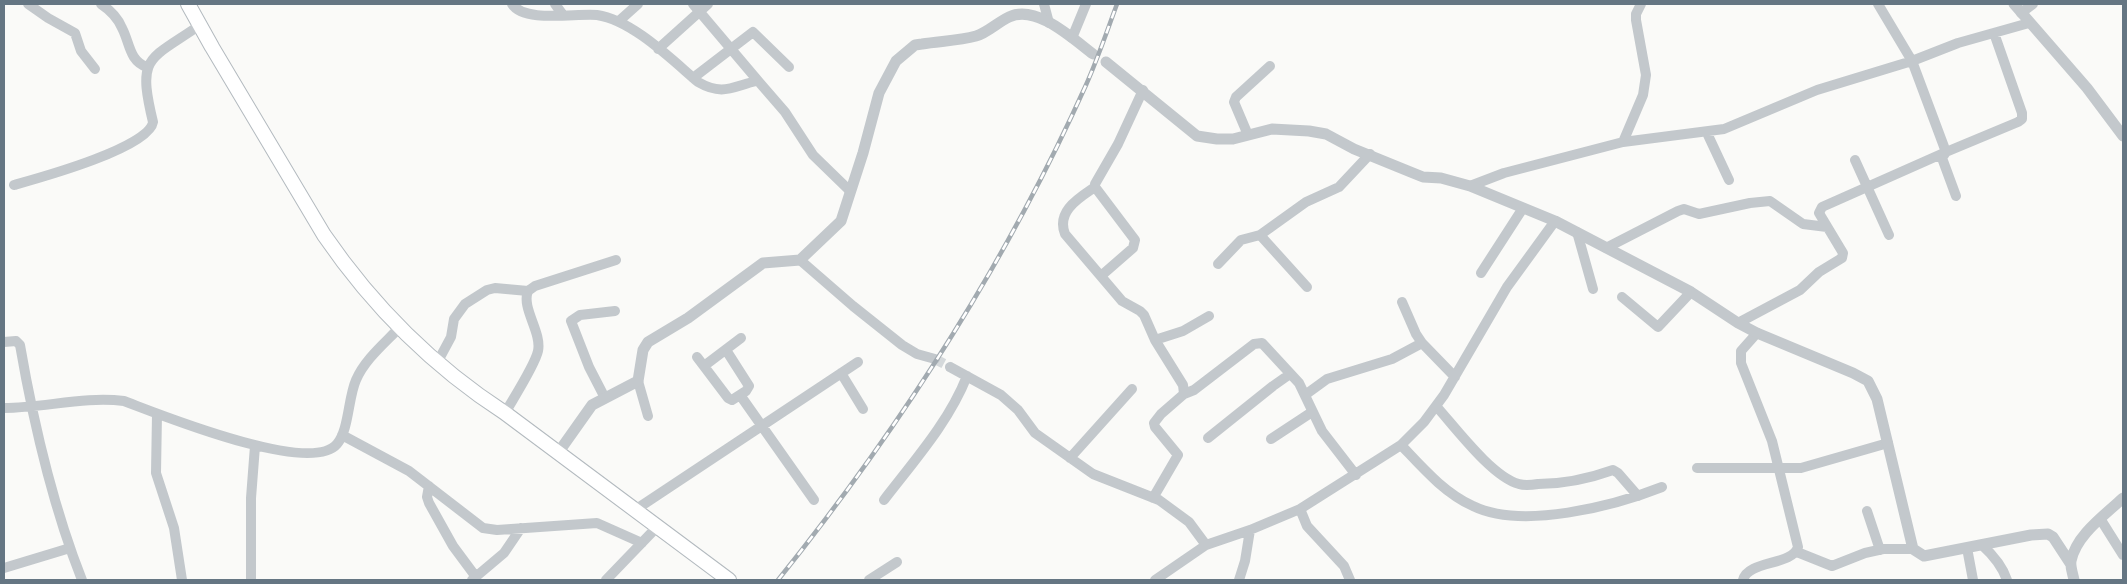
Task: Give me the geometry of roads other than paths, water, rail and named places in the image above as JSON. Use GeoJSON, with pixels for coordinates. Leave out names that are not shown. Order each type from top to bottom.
{"type":"FeatureCollection","features":[{"type":"Feature","properties":{"kind":"main road"},"geometry":{"type":"LineString","coordinates":[[188,4],[343,264],[400,327],[437,363],[474,393],[505,413],[729,580]]}},
{"type":"Feature","properties":{"kind":"street"},"geometry":{"type":"LineString","coordinates":[[28,4],[75,33],[80,51],[95,69]]}},
{"type":"Feature","properties":{"kind":"street"},"geometry":{"type":"LineString","coordinates":[[101,4],[112,12],[121,26],[134,60],[147,67]]}},
{"type":"Feature","properties":{"kind":"street"},"geometry":{"type":"LineString","coordinates":[[512,4],[518,11],[523,13],[595,15],[618,21],[636,31],[708,88],[718,91],[756,81],[759,82]]}},
{"type":"Feature","properties":{"kind":"street"},"geometry":{"type":"LineString","coordinates":[[555,4],[563,15]]}},
{"type":"Feature","properties":{"kind":"street"},"geometry":{"type":"LineString","coordinates":[[618,21],[638,4]]}},
{"type":"Feature","properties":{"kind":"street"},"geometry":{"type":"LineString","coordinates":[[658,49],[696,7],[708,4]]}},
{"type":"Feature","properties":{"kind":"street"},"geometry":{"type":"LineString","coordinates":[[1044,4],[1049,23]]}},
{"type":"Feature","properties":{"kind":"street"},"geometry":{"type":"LineString","coordinates":[[1072,38],[1086,4]]}},
{"type":"Feature","properties":{"kind":"street"},"geometry":{"type":"LineString","coordinates":[[1623,142],[1643,95],[1646,75],[1636,20],[1636,14],[1641,4]]}},
{"type":"Feature","properties":{"kind":"street"},"geometry":{"type":"LineString","coordinates":[[1878,4],[1912,61],[1946,152]]}},
{"type":"Feature","properties":{"kind":"street"},"geometry":{"type":"LineString","coordinates":[[2033,4],[2018,9],[2087,88],[2123,136]]}},
{"type":"Feature","properties":{"kind":"street"},"geometry":{"type":"LineString","coordinates":[[696,7],[776,101],[813,155],[850,190]]}},
{"type":"Feature","properties":{"kind":"street"},"geometry":{"type":"LineString","coordinates":[[648,416],[638,381],[643,350],[648,342],[688,318],[763,263],[800,260],[841,221],[846,212],[850,190],[863,153],[878,93],[896,61],[902,55],[915,46],[922,44],[977,36],[1021,12],[1031,14],[1049,23],[1094,54]]}},
{"type":"Feature","properties":{"kind":"street"},"geometry":{"type":"LineString","coordinates":[[1470,186],[1504,173],[1623,142],[1707,133],[1724,129],[1817,90],[1912,61],[1958,43],[2029,23]]}},
{"type":"Feature","properties":{"kind":"street"},"geometry":{"type":"LineString","coordinates":[[14,185],[87,163],[148,133],[153,122],[147,94],[147,67],[159,52],[202,28]]}},
{"type":"Feature","properties":{"kind":"street"},"geometry":{"type":"LineString","coordinates":[[693,78],[753,32],[789,67]]}},
{"type":"Feature","properties":{"kind":"street"},"geometry":{"type":"LineString","coordinates":[[1738,323],[1800,290],[1819,272],[1842,258],[1843,253],[1820,213],[1822,207],[2018,122],[2022,118],[2022,113],[1994,33]]}},
{"type":"Feature","properties":{"kind":"street"},"geometry":{"type":"LineString","coordinates":[[1106,62],[1143,90],[1190,132],[1198,136],[1232,139],[1272,129],[1326,134],[1354,149],[1422,177],[1436,177],[1470,186],[1555,221],[1691,292],[1738,323],[1757,333],[1853,372],[1868,381],[1877,399],[1913,549]]}},
{"type":"Feature","properties":{"kind":"street"},"geometry":{"type":"LineString","coordinates":[[1248,135],[1234,102],[1236,97],[1270,66]]}},
{"type":"Feature","properties":{"kind":"street"},"geometry":{"type":"LineString","coordinates":[[1102,276],[1133,248],[1135,240],[1095,187],[1096,179],[1118,144],[1143,90]]}},
{"type":"Feature","properties":{"kind":"street"},"geometry":{"type":"LineString","coordinates":[[1707,133],[1729,180]]}},
{"type":"Feature","properties":{"kind":"street"},"geometry":{"type":"LineString","coordinates":[[1946,152],[1942,158],[1956,196]]}},
{"type":"Feature","properties":{"kind":"street"},"geometry":{"type":"LineString","coordinates":[[1218,264],[1241,240],[1260,235],[1306,202],[1338,187],[1370,154]]}},
{"type":"Feature","properties":{"kind":"street"},"geometry":{"type":"LineString","coordinates":[[1855,160],[1889,235]]}},
{"type":"Feature","properties":{"kind":"street"},"geometry":{"type":"LineString","coordinates":[[1095,187],[1071,203],[1062,227],[1065,234],[1122,301],[1140,311],[1155,340],[1183,385],[1184,394]]}},
{"type":"Feature","properties":{"kind":"street"},"geometry":{"type":"LineString","coordinates":[[1606,248],[1684,209],[1700,214],[1770,201],[1803,224],[1828,227]]}},
{"type":"Feature","properties":{"kind":"street"},"geometry":{"type":"LineString","coordinates":[[1481,273],[1523,208]]}},
{"type":"Feature","properties":{"kind":"street"},"geometry":{"type":"LineString","coordinates":[[1155,580],[1206,545],[1250,530],[1300,509],[1401,445],[1436,406],[1507,287],[1555,221]]}},
{"type":"Feature","properties":{"kind":"street"},"geometry":{"type":"LineString","coordinates":[[1577,232],[1593,288]]}},
{"type":"Feature","properties":{"kind":"street"},"geometry":{"type":"LineString","coordinates":[[1260,235],[1307,287]]}},
{"type":"Feature","properties":{"kind":"street"},"geometry":{"type":"LineString","coordinates":[[437,363],[451,337],[454,319],[465,304],[488,290],[495,288],[528,291],[535,286],[616,260]]}},
{"type":"Feature","properties":{"kind":"street"},"geometry":{"type":"LineString","coordinates":[[800,260],[902,345],[917,354],[935,359]]}},
{"type":"Feature","properties":{"kind":"street"},"geometry":{"type":"LineString","coordinates":[[505,413],[538,352],[538,338],[526,301],[528,291]]}},
{"type":"Feature","properties":{"kind":"street"},"geometry":{"type":"LineString","coordinates":[[1622,297],[1658,327],[1691,292]]}},
{"type":"Feature","properties":{"kind":"street"},"geometry":{"type":"LineString","coordinates":[[1402,302],[1422,343],[1455,377]]}},
{"type":"Feature","properties":{"kind":"street"},"geometry":{"type":"LineString","coordinates":[[605,398],[582,352],[571,321],[580,315],[615,311]]}},
{"type":"Feature","properties":{"kind":"street"},"geometry":{"type":"LineString","coordinates":[[1155,340],[1183,331],[1209,316]]}},
{"type":"Feature","properties":{"kind":"street"},"geometry":{"type":"LineString","coordinates":[[4,408],[31,408],[102,398],[124,401],[255,446],[316,454],[333,448],[342,435],[356,379],[372,356],[400,327]]}},
{"type":"Feature","properties":{"kind":"street"},"geometry":{"type":"LineString","coordinates":[[1757,333],[1741,351],[1741,363],[1772,441],[1780,468],[1798,548],[1797,552]]}},
{"type":"Feature","properties":{"kind":"street"},"geometry":{"type":"LineString","coordinates":[[704,366],[741,338]]}},
{"type":"Feature","properties":{"kind":"street"},"geometry":{"type":"LineString","coordinates":[[4,342],[16,341],[20,345],[31,408],[45,468],[82,580]]}},
{"type":"Feature","properties":{"kind":"street"},"geometry":{"type":"LineString","coordinates":[[1153,498],[1178,455],[1155,427],[1154,423],[1161,414],[1184,394],[1194,390],[1258,342],[1266,347],[1299,383],[1322,431],[1356,475]]}},
{"type":"Feature","properties":{"kind":"street"},"geometry":{"type":"LineString","coordinates":[[1305,395],[1327,379],[1392,359],[1422,343]]}},
{"type":"Feature","properties":{"kind":"street"},"geometry":{"type":"LineString","coordinates":[[697,357],[729,399],[733,400],[748,388],[748,384],[726,350]]}},
{"type":"Feature","properties":{"kind":"street"},"geometry":{"type":"LineString","coordinates":[[635,510],[858,362]]}},
{"type":"Feature","properties":{"kind":"street"},"geometry":{"type":"LineString","coordinates":[[950,367],[1001,395],[1018,410],[1035,433],[1102,479],[1153,498],[1189,522],[1206,545]]}},
{"type":"Feature","properties":{"kind":"street"},"geometry":{"type":"LineString","coordinates":[[841,373],[863,409]]}},
{"type":"Feature","properties":{"kind":"street"},"geometry":{"type":"LineString","coordinates":[[1208,438],[1272,386],[1290,374]]}},
{"type":"Feature","properties":{"kind":"street"},"geometry":{"type":"LineString","coordinates":[[884,500],[947,417],[959,397],[967,376]]}},
{"type":"Feature","properties":{"kind":"street"},"geometry":{"type":"LineString","coordinates":[[558,453],[592,405],[638,381]]}},
{"type":"Feature","properties":{"kind":"street"},"geometry":{"type":"LineString","coordinates":[[1070,458],[1132,389]]}},
{"type":"Feature","properties":{"kind":"street"},"geometry":{"type":"LineString","coordinates":[[740,395],[814,500]]}},
{"type":"Feature","properties":{"kind":"street"},"geometry":{"type":"LineString","coordinates":[[1436,406],[1484,460],[1510,481],[1520,485],[1559,484],[1590,478],[1613,470],[1618,472],[1638,496]]}},
{"type":"Feature","properties":{"kind":"street"},"geometry":{"type":"LineString","coordinates":[[1271,439],[1312,412]]}},
{"type":"Feature","properties":{"kind":"street"},"geometry":{"type":"LineString","coordinates":[[158,414],[156,473],[174,528],[182,580]]}},
{"type":"Feature","properties":{"kind":"street"},"geometry":{"type":"LineString","coordinates":[[342,435],[392,462],[429,486],[483,528],[497,530],[597,523],[642,543]]}},
{"type":"Feature","properties":{"kind":"street"},"geometry":{"type":"LineString","coordinates":[[1697,468],[1801,468],[1888,443]]}},
{"type":"Feature","properties":{"kind":"street"},"geometry":{"type":"LineString","coordinates":[[1401,445],[1435,480],[1460,499],[1486,511],[1506,515],[1535,516],[1567,512],[1621,502],[1662,487]]}},
{"type":"Feature","properties":{"kind":"street"},"geometry":{"type":"LineString","coordinates":[[251,580],[251,498],[255,446]]}},
{"type":"Feature","properties":{"kind":"street"},"geometry":{"type":"LineString","coordinates":[[429,486],[427,496],[429,504],[474,579],[504,553],[522,528]]}},
{"type":"Feature","properties":{"kind":"street"},"geometry":{"type":"LineString","coordinates":[[2070,563],[2074,551],[2086,534],[2123,498]]}},
{"type":"Feature","properties":{"kind":"street"},"geometry":{"type":"LineString","coordinates":[[1300,509],[1307,526],[1344,566],[1350,580]]}},
{"type":"Feature","properties":{"kind":"street"},"geometry":{"type":"LineString","coordinates":[[1867,510],[1880,550]]}},
{"type":"Feature","properties":{"kind":"street"},"geometry":{"type":"LineString","coordinates":[[2101,520],[2123,555]]}},
{"type":"Feature","properties":{"kind":"street"},"geometry":{"type":"LineString","coordinates":[[606,580],[657,526]]}},
{"type":"Feature","properties":{"kind":"street"},"geometry":{"type":"LineString","coordinates":[[1239,580],[1245,561],[1250,530]]}},
{"type":"Feature","properties":{"kind":"street"},"geometry":{"type":"LineString","coordinates":[[1743,580],[1749,571],[1797,552],[1832,566],[1865,553],[1880,550],[1913,549],[1924,556],[2031,535],[2048,534],[2053,537],[2070,563],[2074,580]]}},
{"type":"Feature","properties":{"kind":"street"},"geometry":{"type":"LineString","coordinates":[[1982,545],[1993,555],[2004,570],[2007,580]]}},
{"type":"Feature","properties":{"kind":"street"},"geometry":{"type":"LineString","coordinates":[[4,568],[70,548]]}},
{"type":"Feature","properties":{"kind":"street"},"geometry":{"type":"LineString","coordinates":[[1967,548],[1973,580]]}},
{"type":"Feature","properties":{"kind":"street"},"geometry":{"type":"LineString","coordinates":[[869,580],[897,562]]}},
{"type":"Feature","properties":{"kind":"tunnel"},"geometry":{"type":"LineString","coordinates":[[935,359],[950,367]]}},
{"type":"Feature","properties":{"kind":"railway"},"geometry":{"type":"LineString","coordinates":[[778,580],[866,464],[908,404],[986,280],[1055,151],[1090,75],[1117,4]]}}]}
